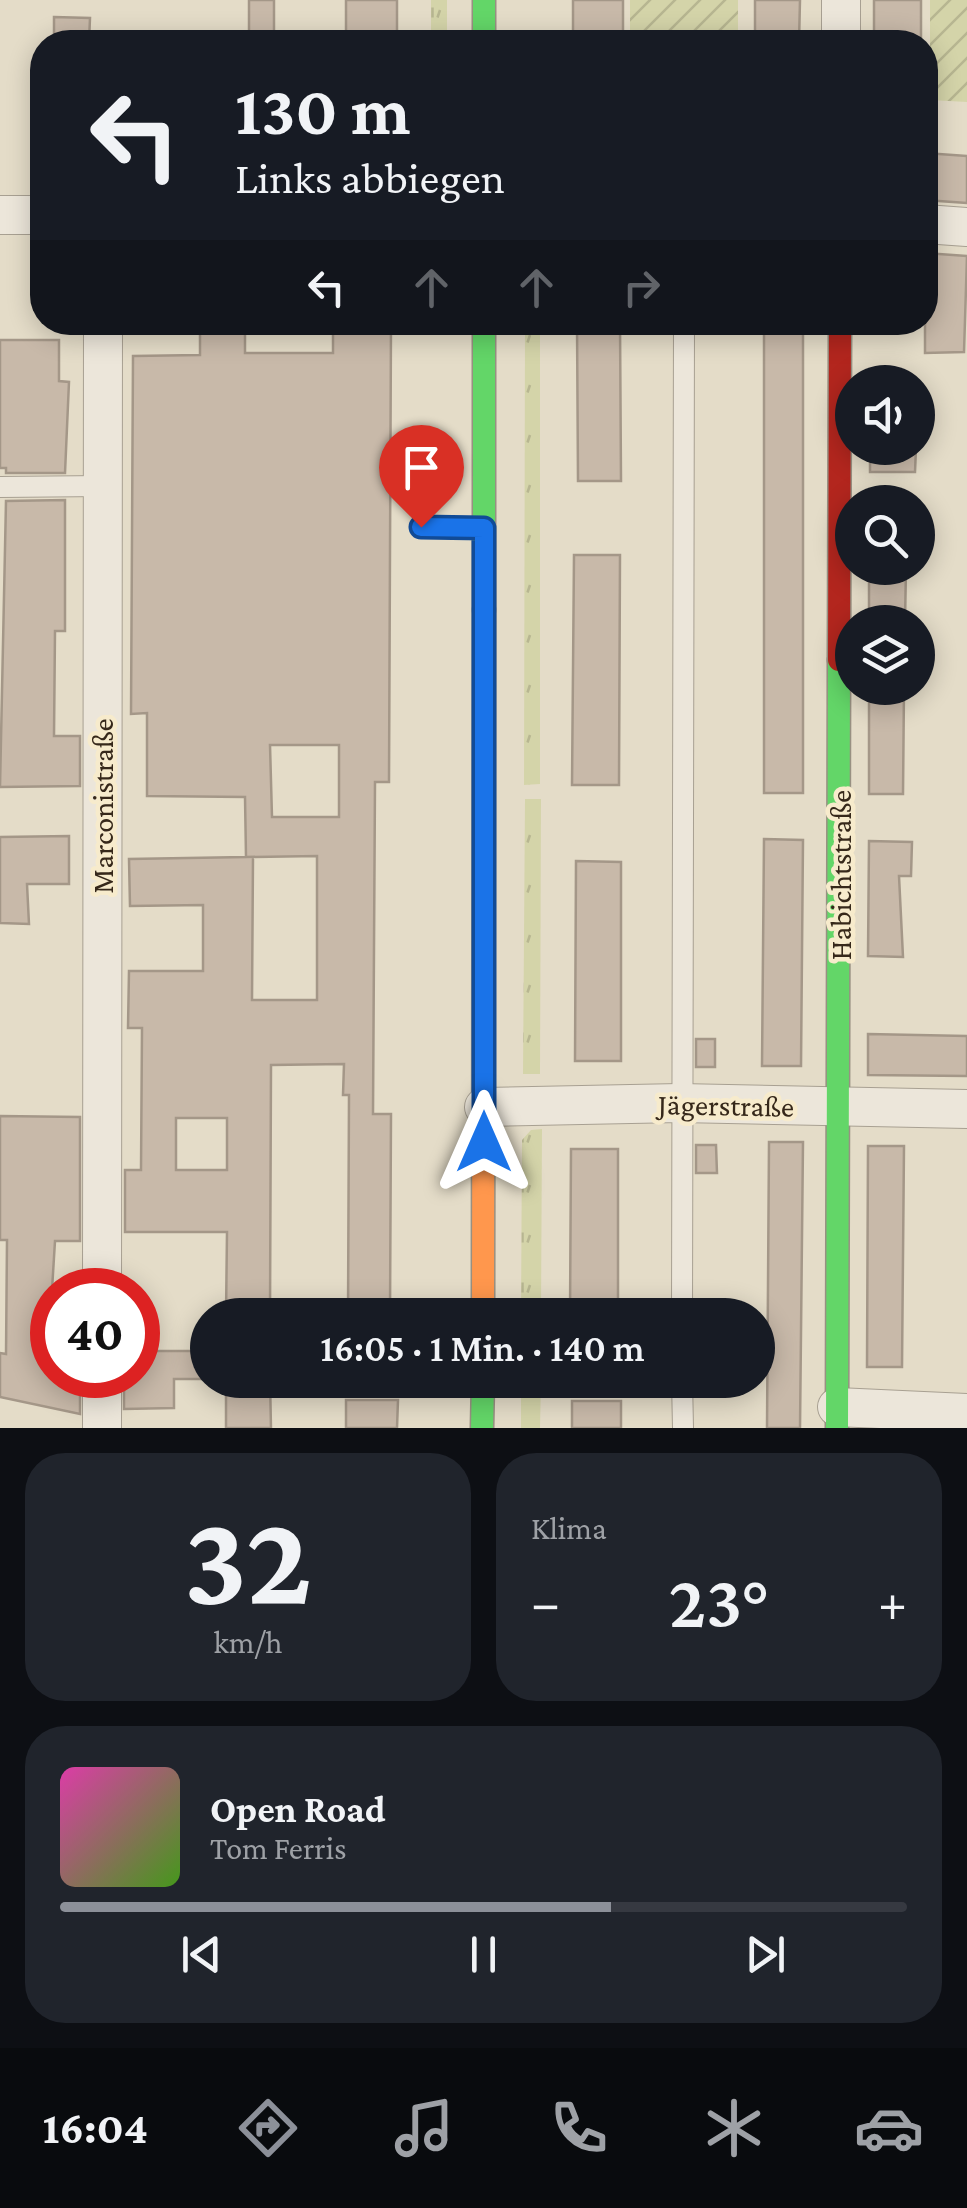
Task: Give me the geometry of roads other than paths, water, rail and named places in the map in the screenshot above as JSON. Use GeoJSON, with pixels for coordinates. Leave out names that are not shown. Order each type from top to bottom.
{"type":"FeatureCollection","features":[{"type":"Feature","properties":{"kind":"street"},"geometry":{"type":"LineString","coordinates":[[484,0],[484,30]]}},
{"type":"Feature","properties":{"kind":"street"},"geometry":{"type":"LineString","coordinates":[[841,0],[841,30]]}},
{"type":"Feature","properties":{"kind":"street"},"geometry":{"type":"LineString","coordinates":[[0,215],[30,215]]}},
{"type":"Feature","properties":{"kind":"street"},"geometry":{"type":"LineString","coordinates":[[938,225],[967,227]]}},
{"type":"Feature","properties":{"kind":"street","name":"Marconistraße"},"geometry":{"type":"LineString","coordinates":[[102,1268],[103,335]]}},
{"type":"Feature","properties":{"kind":"street"},"geometry":{"type":"LineString","coordinates":[[483,1298],[484,335]]}},
{"type":"Feature","properties":{"kind":"street","name":"Habichtstraße"},"geometry":{"type":"LineString","coordinates":[[837,1418],[840,335]]}},
{"type":"Feature","properties":{"kind":"street","name":"Jägerstraße"},"geometry":{"type":"LineString","coordinates":[[484,1107],[680,1103],[967,1109]]}},
{"type":"Feature","properties":{"kind":"street"},"geometry":{"type":"LineString","coordinates":[[102,1398],[102,1428]]}},
{"type":"Feature","properties":{"kind":"street"},"geometry":{"type":"LineString","coordinates":[[482,1428],[483,1398]]}},
{"type":"Feature","properties":{"kind":"street"},"geometry":{"type":"LineString","coordinates":[[837,1418],[967,1412]]}},
{"type":"Feature","properties":{"kind":"lane"},"geometry":{"type":"LineString","coordinates":[[682,1298],[684,335]]}},
{"type":"Feature","properties":{"kind":"lane"},"geometry":{"type":"LineString","coordinates":[[0,487],[103,486]]}},
{"type":"Feature","properties":{"kind":"lane"},"geometry":{"type":"LineString","coordinates":[[421,527],[484,528]]}},
{"type":"Feature","properties":{"kind":"lane"},"geometry":{"type":"LineString","coordinates":[[682,1398],[683,1428]]}}]}
